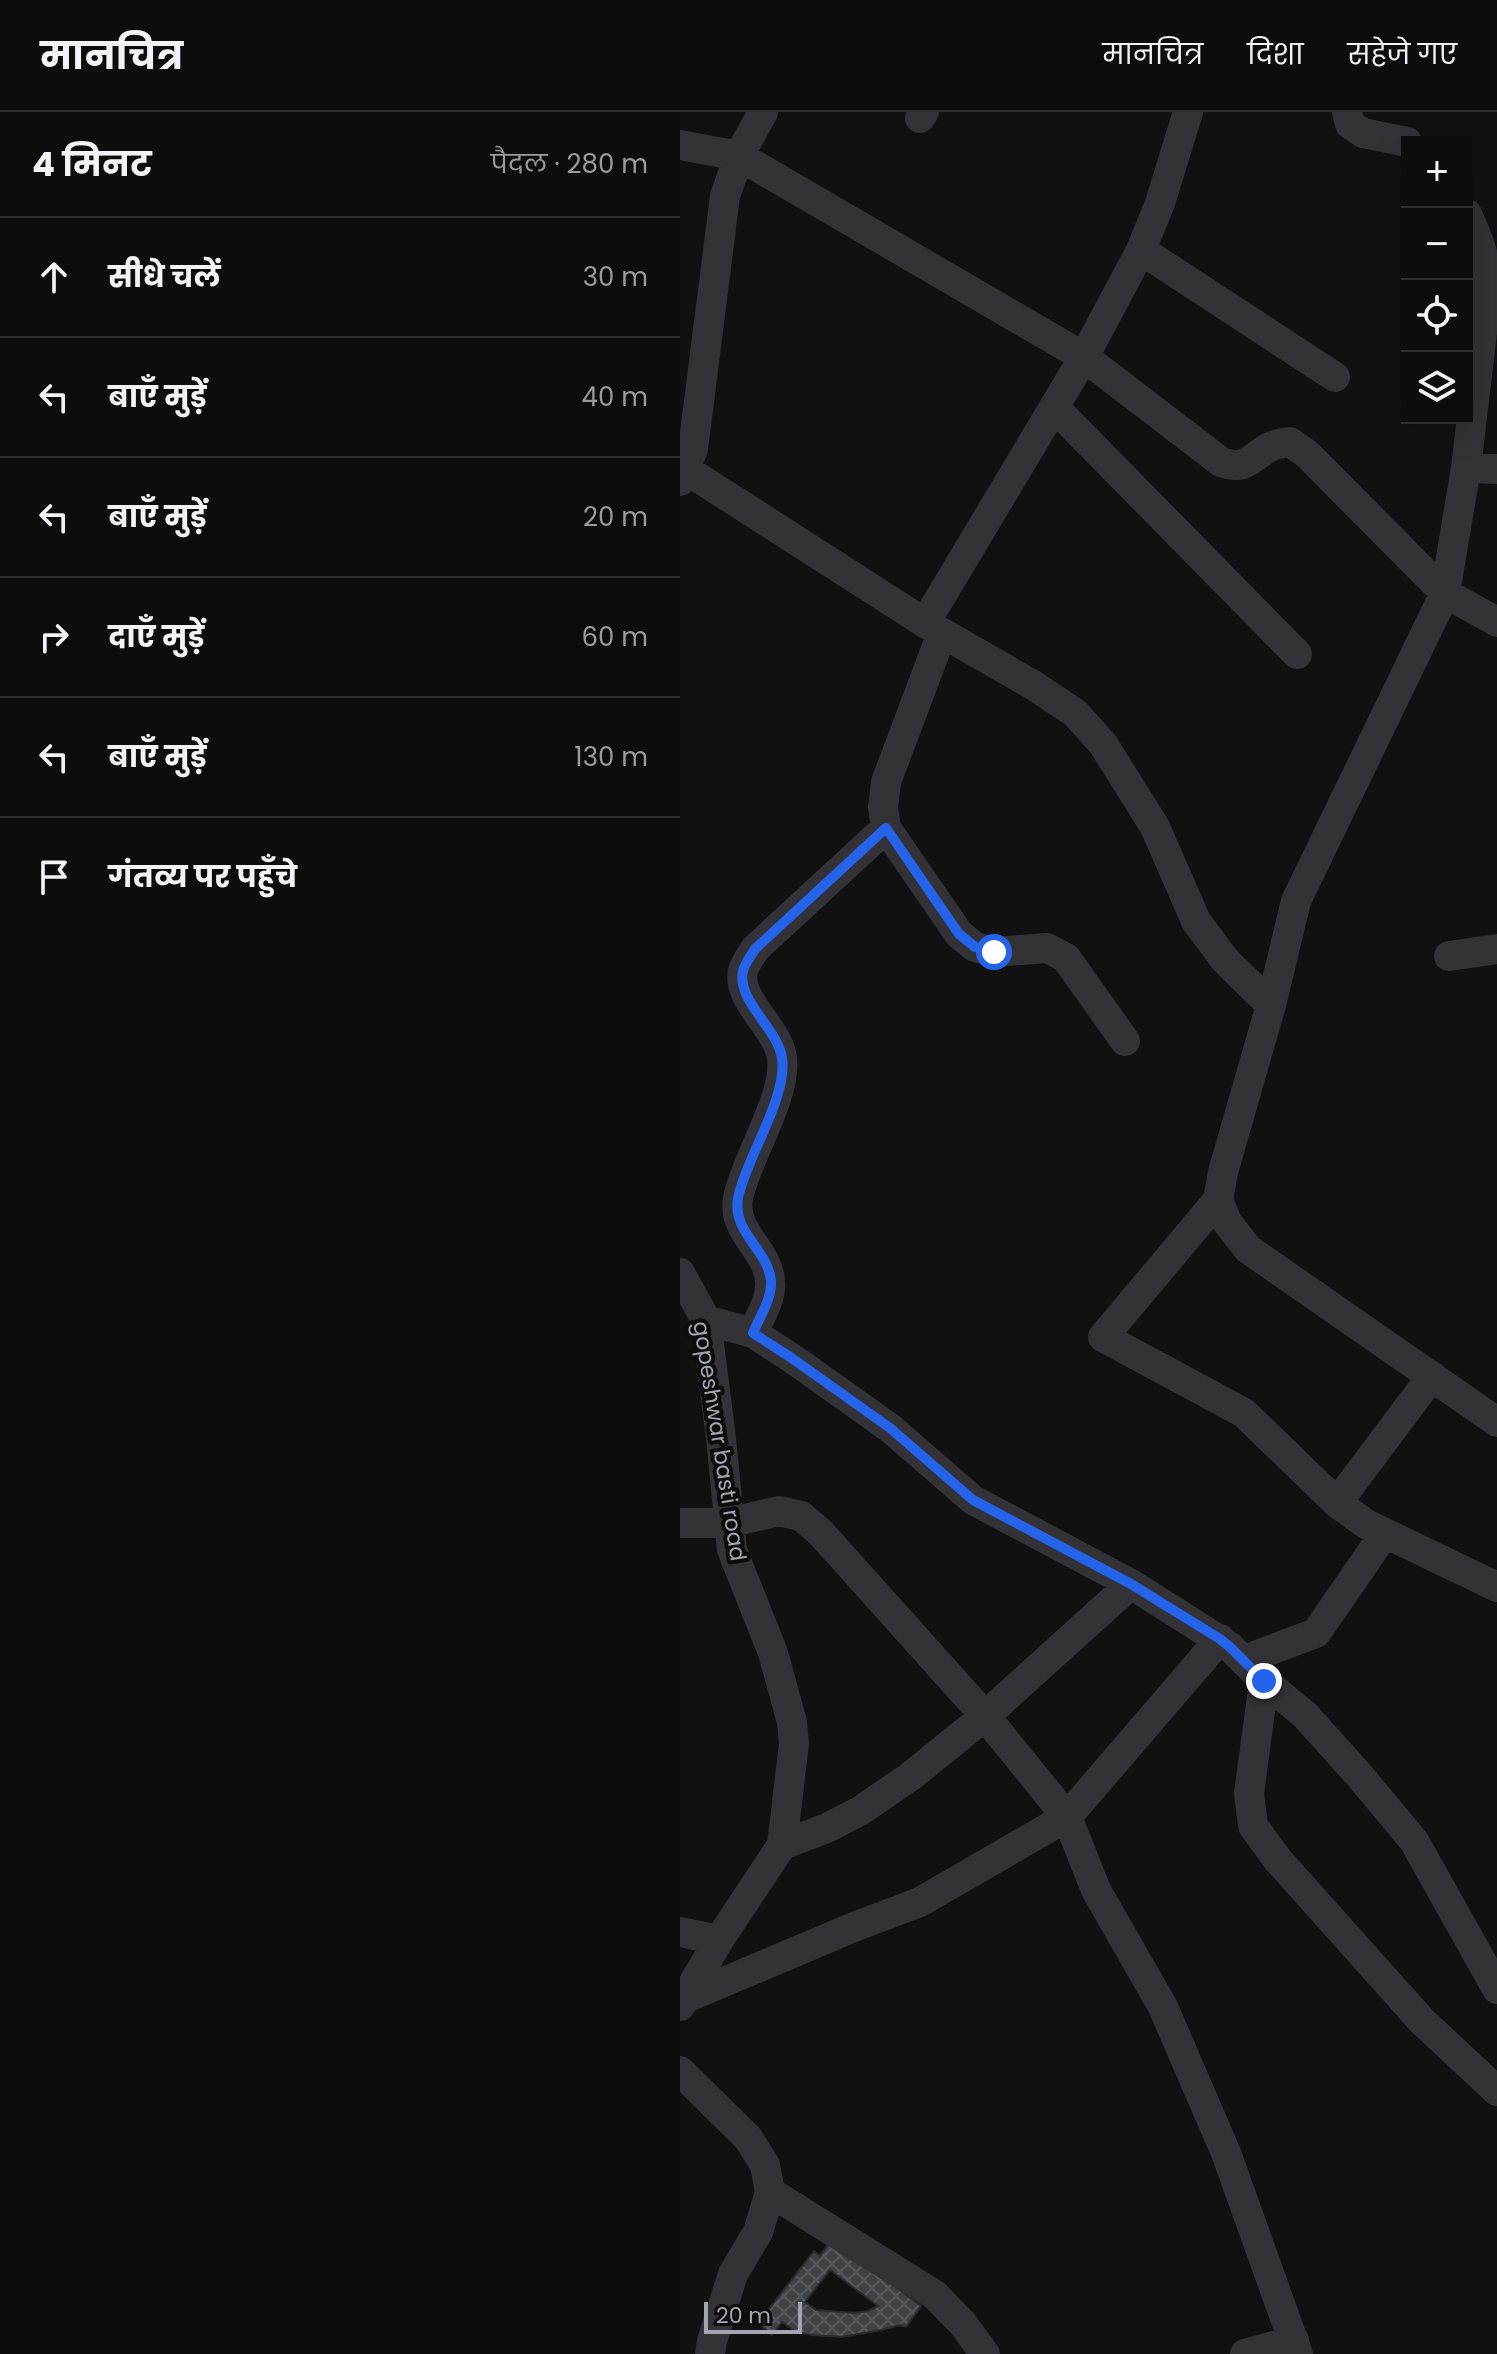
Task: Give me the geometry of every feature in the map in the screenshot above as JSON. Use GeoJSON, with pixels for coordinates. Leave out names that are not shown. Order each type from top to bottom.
{"type":"FeatureCollection","features":[{"type":"Feature","properties":{"kind":"street"},"geometry":{"type":"LineString","coordinates":[[763,112],[739,156],[725,196],[693,449],[682,475],[1075,713],[1103,744],[1155,827],[1196,921],[1225,960],[1271,1005]]}},
{"type":"Feature","properties":{"kind":"street"},"geometry":{"type":"LineString","coordinates":[[1125,1041],[1066,958],[1047,948],[994,952],[975,947],[959,934],[886,828],[883,807],[886,782],[933,628],[1141,250],[1160,203],[1188,112]]}},
{"type":"Feature","properties":{"kind":"street"},"geometry":{"type":"LineString","coordinates":[[1347,112],[1350,124],[1363,133],[1401,141]]}},
{"type":"Feature","properties":{"kind":"street"},"geometry":{"type":"LineString","coordinates":[[680,145],[739,156],[1084,357],[1221,462],[1233,466],[1249,463],[1272,446],[1290,442],[1307,454],[1445,593],[1497,622]]}},
{"type":"Feature","properties":{"kind":"street"},"geometry":{"type":"LineString","coordinates":[[1473,227],[1487,269],[1487,290],[1466,468],[1445,593],[1296,901],[1218,1200],[1103,1337],[1244,1413],[1337,1503],[1366,1524],[1497,1587]]}},
{"type":"Feature","properties":{"kind":"street"},"geometry":{"type":"LineString","coordinates":[[1141,250],[1335,377]]}},
{"type":"Feature","properties":{"kind":"street"},"geometry":{"type":"LineString","coordinates":[[1054,407],[1297,654]]}},
{"type":"Feature","properties":{"kind":"street"},"geometry":{"type":"LineString","coordinates":[[1466,468],[1497,469]]}},
{"type":"Feature","properties":{"kind":"street"},"geometry":{"type":"LineString","coordinates":[[753,1333],[771,1283],[766,1265],[739,1224],[738,1198],[782,1079],[782,1057],[742,984],[744,969],[755,949],[886,828]]}},
{"type":"Feature","properties":{"kind":"street"},"geometry":{"type":"LineString","coordinates":[[1449,956],[1497,949]]}},
{"type":"Feature","properties":{"kind":"street"},"geometry":{"type":"LineString","coordinates":[[1218,1200],[1227,1222],[1248,1249],[1497,1422]]}},
{"type":"Feature","properties":{"kind":"street","name":"gopeshwar basti road"},"geometry":{"type":"LineString","coordinates":[[680,1273],[706,1320],[732,1550],[773,1653],[792,1722],[794,1744],[782,1845],[719,1940],[683,2002]]}},
{"type":"Feature","properties":{"kind":"street"},"geometry":{"type":"LineString","coordinates":[[706,1320],[753,1333],[890,1428],[973,1500],[1131,1584],[1220,1639],[1305,1715],[1414,1841],[1497,1989]]}},
{"type":"Feature","properties":{"kind":"street"},"geometry":{"type":"LineString","coordinates":[[1337,1503],[1432,1376]]}},
{"type":"Feature","properties":{"kind":"street"},"geometry":{"type":"LineString","coordinates":[[680,1523],[728,1523],[779,1511],[801,1516],[820,1532],[985,1716],[1067,1817],[1096,1890],[1163,2007],[1226,2153],[1296,2347],[1245,2354]]}},
{"type":"Feature","properties":{"kind":"street"},"geometry":{"type":"LineString","coordinates":[[1254,1670],[1316,1633],[1385,1533]]}},
{"type":"Feature","properties":{"kind":"street"},"geometry":{"type":"LineString","coordinates":[[782,1845],[860,1811],[911,1776],[985,1716],[1131,1584]]}},
{"type":"Feature","properties":{"kind":"street"},"geometry":{"type":"LineString","coordinates":[[683,2002],[854,1927],[920,1902],[1067,1817],[1220,1639]]}},
{"type":"Feature","properties":{"kind":"street"},"geometry":{"type":"LineString","coordinates":[[1254,1670],[1249,1794],[1253,1826],[1278,1860],[1422,2021],[1497,2091]]}},
{"type":"Feature","properties":{"kind":"street"},"geometry":{"type":"LineString","coordinates":[[680,1932],[719,1940]]}},
{"type":"Feature","properties":{"kind":"street"},"geometry":{"type":"LineString","coordinates":[[680,2071],[748,2138],[765,2165],[770,2192],[758,2232],[733,2274],[708,2352]]}},
{"type":"Feature","properties":{"kind":"street"},"geometry":{"type":"LineString","coordinates":[[770,2192],[935,2295],[963,2324],[985,2354]]}},
{"type":"Feature","properties":{"kind":"building"},"geometry":{"type":"Polygon","coordinates":[[[832,2239],[921,2306],[906,2327],[900,2325],[842,2337],[796,2332],[782,2322],[772,2335],[758,2323],[814,2251],[820,2256],[832,2239]],[[830,2270],[805,2302],[816,2310],[854,2313],[878,2306],[830,2270]]]}},
{"type":"Feature","properties":{"kind":"route"},"geometry":{"type":"LineString","coordinates":[[994,952],[975,947],[959,934],[886,828],[755,949],[744,969],[742,984],[775,1040],[782,1057],[782,1079],[738,1198],[739,1224],[766,1265],[771,1283],[753,1333],[890,1428],[973,1500],[1131,1584],[1220,1639],[1264,1681]]}}]}
